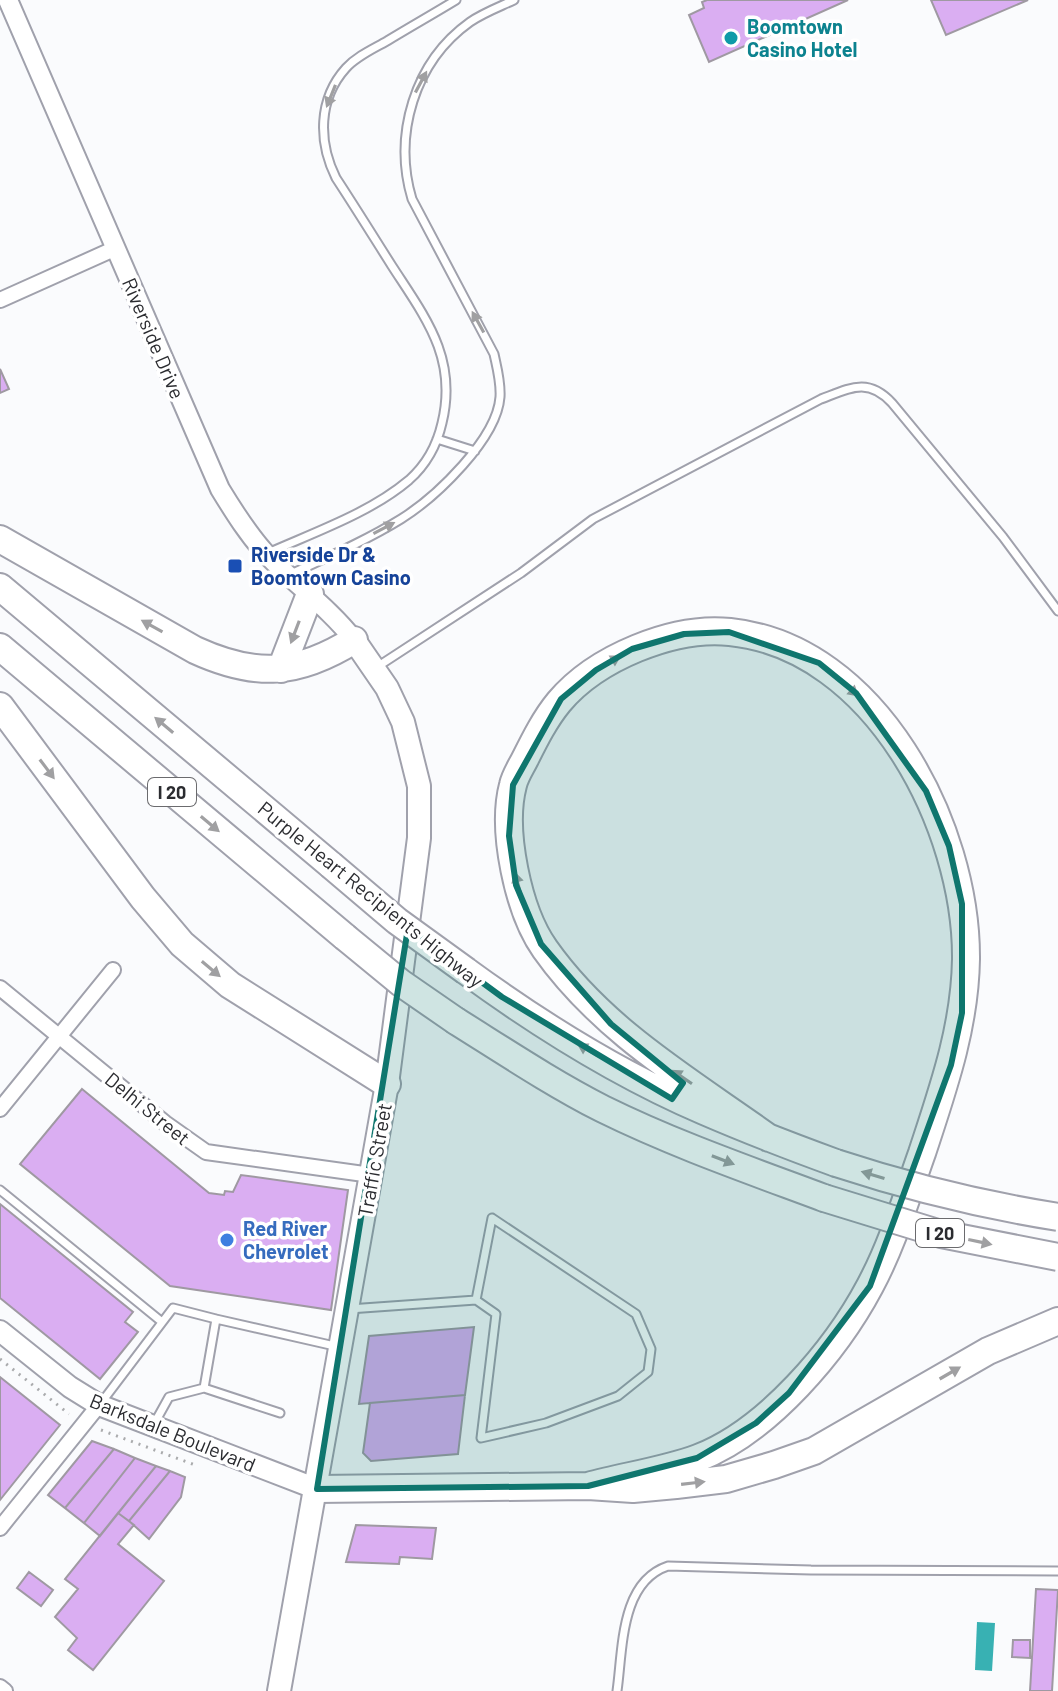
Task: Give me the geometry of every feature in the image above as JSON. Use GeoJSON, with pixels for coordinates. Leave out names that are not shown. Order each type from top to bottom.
{"type":"FeatureCollection","features":[{"type":"Feature","properties":{"kind":"highway"},"geometry":{"type":"LineString","coordinates":[[0,539],[195,650],[221,661],[246,668],[281,669],[311,663],[354,640]]}},
{"type":"Feature","properties":{"kind":"highway","name":"Purple Heart Recipients Highway"},"geometry":{"type":"LineString","coordinates":[[0,587],[397,921],[547,1026],[626,1072],[704,1111],[769,1138],[879,1177],[994,1207],[1058,1217]]}},
{"type":"Feature","properties":{"kind":"highway"},"geometry":{"type":"LineString","coordinates":[[281,669],[310,594]]}},
{"type":"Feature","properties":{"kind":"highway"},"geometry":{"type":"LineString","coordinates":[[588,1486],[697,1458],[727,1444],[789,1393],[819,1360],[863,1298],[895,1233],[951,1065],[962,1013],[966,958],[962,904],[949,846],[926,791],[897,744],[856,693],[819,663],[775,643],[729,632],[684,634],[632,649],[596,670],[561,699],[536,736],[513,785],[509,836],[516,885],[541,944],[578,991],[611,1024],[769,1138]]}},
{"type":"Feature","properties":{"kind":"highway","name":"I 20"},"geometry":{"type":"LineString","coordinates":[[0,647],[401,983],[531,1069],[601,1108],[678,1143],[824,1198],[941,1234],[1058,1257]]}},
{"type":"Feature","properties":{"kind":"highway"},"geometry":{"type":"LineString","coordinates":[[0,706],[143,898],[182,944],[230,985],[387,1084]]}},
{"type":"Feature","properties":{"kind":"highway"},"geometry":{"type":"LineString","coordinates":[[317,1489],[588,1486],[633,1489],[726,1479],[814,1451],[988,1351],[1058,1321]]}},
{"type":"Feature","properties":{"kind":"main road","name":"Traffic Street"},"geometry":{"type":"LineString","coordinates":[[279,1691],[387,1084],[413,889],[420,802],[416,766],[403,722],[375,668],[354,640]]}},
{"type":"Feature","properties":{"kind":"main road","name":"Barksdale Boulevard"},"geometry":{"type":"LineString","coordinates":[[0,1331],[70,1387],[99,1405],[317,1489]]}},
{"type":"Feature","properties":{"kind":"street","name":"Riverside Drive"},"geometry":{"type":"LineString","coordinates":[[8,0],[220,489],[267,554],[354,640]]}},
{"type":"Feature","properties":{"kind":"street"},"geometry":{"type":"LineString","coordinates":[[0,300],[116,248]]}},
{"type":"Feature","properties":{"kind":"street"},"geometry":{"type":"LineString","coordinates":[[0,1109],[113,970]]}},
{"type":"Feature","properties":{"kind":"street","name":"Delhi Street"},"geometry":{"type":"LineString","coordinates":[[0,988],[174,1130],[206,1152],[371,1175]]}},
{"type":"Feature","properties":{"kind":"street"},"geometry":{"type":"LineString","coordinates":[[2,1523],[99,1405]]}},
{"type":"Feature","properties":{"kind":"street"},"geometry":{"type":"LineString","coordinates":[[0,1687],[5,1691]]}},
{"type":"Feature","properties":{"kind":"lane"},"geometry":{"type":"LineString","coordinates":[[267,554],[369,506],[396,489],[419,470],[437,439],[447,395],[445,368],[437,342],[423,314],[336,178],[326,157],[322,135],[329,97],[345,69],[456,0]]}},
{"type":"Feature","properties":{"kind":"lane"},"geometry":{"type":"LineString","coordinates":[[289,575],[402,518],[475,451],[499,405],[500,379],[490,345],[412,199],[406,173],[405,147],[415,94],[442,49],[467,24],[514,0]]}},
{"type":"Feature","properties":{"kind":"lane"},"geometry":{"type":"LineString","coordinates":[[375,668],[513,578],[593,519],[821,399],[855,387],[874,388],[892,403],[1003,537],[1058,611]]}},
{"type":"Feature","properties":{"kind":"lane"},"geometry":{"type":"LineString","coordinates":[[437,439],[475,451]]}},
{"type":"Feature","properties":{"kind":"lane"},"geometry":{"type":"LineString","coordinates":[[0,1190],[162,1322]]}},
{"type":"Feature","properties":{"kind":"lane"},"geometry":{"type":"LineString","coordinates":[[348,1309],[476,1300],[496,1314],[481,1438],[546,1423],[618,1396],[648,1372],[651,1349],[636,1314],[492,1218],[476,1300]]}},
{"type":"Feature","properties":{"kind":"lane"},"geometry":{"type":"LineString","coordinates":[[99,1405],[173,1308],[342,1348]]}},
{"type":"Feature","properties":{"kind":"lane"},"geometry":{"type":"LineString","coordinates":[[204,1388],[216,1319]]}},
{"type":"Feature","properties":{"kind":"lane"},"geometry":{"type":"LineString","coordinates":[[153,1426],[169,1397],[204,1388],[280,1413]]}},
{"type":"Feature","properties":{"kind":"lane"},"geometry":{"type":"LineString","coordinates":[[617,1691],[634,1595],[653,1573],[668,1566],[1058,1571]]}},
{"type":"Feature","properties":{"kind":"path"},"geometry":{"type":"LineString","coordinates":[[0,1359],[68,1414]]}},
{"type":"Feature","properties":{"kind":"path"},"geometry":{"type":"LineString","coordinates":[[106,1432],[195,1465]]}},
{"type":"Feature","properties":{"kind":"highlighted area"},"geometry":{"type":"Polygon","coordinates":[[[729,632],[819,663],[856,693],[926,791],[949,846],[962,904],[962,1013],[951,1065],[870,1286],[789,1393],[756,1423],[697,1458],[588,1486],[317,1489],[408,928],[502,997],[672,1099],[683,1083],[611,1024],[541,944],[516,885],[509,836],[513,785],[561,699],[596,670],[632,649],[684,634],[729,632]]]}},
{"type":"Feature","properties":{"kind":"water"},"geometry":{"type":"Polygon","coordinates":[[[977,1622],[995,1623],[992,1671],[975,1670],[977,1622]]]}},
{"type":"Feature","properties":{"kind":"building","name":"Boomtown Casino Hotel"},"geometry":{"type":"Polygon","coordinates":[[[848,0],[709,62],[689,15],[704,8],[702,2],[848,0]]]}},
{"type":"Feature","properties":{"kind":"building"},"geometry":{"type":"Polygon","coordinates":[[[931,0],[1028,0],[946,35],[931,0]]]}},
{"type":"Feature","properties":{"kind":"building"},"geometry":{"type":"Polygon","coordinates":[[[0,369],[9,389],[0,393],[0,369]]]}},
{"type":"Feature","properties":{"kind":"building","name":"Red River Chevrolet"},"geometry":{"type":"Polygon","coordinates":[[[82,1089],[209,1193],[224,1195],[225,1191],[233,1192],[241,1175],[348,1190],[331,1310],[170,1286],[20,1164],[82,1089]]]}},
{"type":"Feature","properties":{"kind":"building"},"geometry":{"type":"Polygon","coordinates":[[[0,1204],[133,1312],[125,1322],[138,1332],[100,1379],[0,1298],[0,1204]]]}},
{"type":"Feature","properties":{"kind":"building"},"geometry":{"type":"Polygon","coordinates":[[[474,1327],[465,1395],[359,1404],[369,1336],[474,1327]]]}},
{"type":"Feature","properties":{"kind":"building"},"geometry":{"type":"Polygon","coordinates":[[[0,1377],[60,1425],[0,1500],[0,1377]]]}},
{"type":"Feature","properties":{"kind":"building"},"geometry":{"type":"Polygon","coordinates":[[[465,1395],[458,1454],[371,1461],[363,1453],[370,1403],[465,1395]]]}},
{"type":"Feature","properties":{"kind":"building"},"geometry":{"type":"Polygon","coordinates":[[[92,1441],[114,1449],[65,1508],[48,1495],[92,1441]]]}},
{"type":"Feature","properties":{"kind":"building"},"geometry":{"type":"Polygon","coordinates":[[[114,1449],[135,1458],[84,1523],[65,1508],[114,1449]]]}},
{"type":"Feature","properties":{"kind":"building"},"geometry":{"type":"Polygon","coordinates":[[[135,1458],[156,1466],[100,1536],[84,1523],[135,1458]]]}},
{"type":"Feature","properties":{"kind":"building"},"geometry":{"type":"Polygon","coordinates":[[[156,1466],[170,1471],[129,1521],[118,1513],[156,1466]]]}},
{"type":"Feature","properties":{"kind":"building"},"geometry":{"type":"Polygon","coordinates":[[[170,1471],[185,1477],[181,1497],[149,1539],[129,1521],[170,1471]]]}},
{"type":"Feature","properties":{"kind":"building"},"geometry":{"type":"Polygon","coordinates":[[[118,1513],[134,1525],[118,1544],[164,1581],[93,1670],[68,1650],[77,1638],[55,1617],[78,1589],[65,1579],[118,1513]]]}},
{"type":"Feature","properties":{"kind":"building"},"geometry":{"type":"Polygon","coordinates":[[[356,1525],[436,1528],[432,1559],[400,1557],[399,1564],[346,1562],[356,1525]]]}},
{"type":"Feature","properties":{"kind":"building"},"geometry":{"type":"Polygon","coordinates":[[[29,1572],[53,1590],[41,1606],[17,1588],[29,1572]]]}},
{"type":"Feature","properties":{"kind":"building"},"geometry":{"type":"Polygon","coordinates":[[[1036,1589],[1058,1590],[1052,1691],[1030,1691],[1036,1589]]]}},
{"type":"Feature","properties":{"kind":"building"},"geometry":{"type":"Polygon","coordinates":[[[1013,1640],[1030,1640],[1030,1658],[1012,1657],[1013,1640]]]}},
{"type":"Feature","properties":{"kind":"place","name":"Boomtown Casino Hotel"},"geometry":{"type":"Point","coordinates":[731,38]}},
{"type":"Feature","properties":{"kind":"place","name":"Riverside Dr & Boomtown Casino"},"geometry":{"type":"Point","coordinates":[235,566]}},
{"type":"Feature","properties":{"kind":"place","name":"Red River Chevrolet"},"geometry":{"type":"Point","coordinates":[227,1240]}}]}
